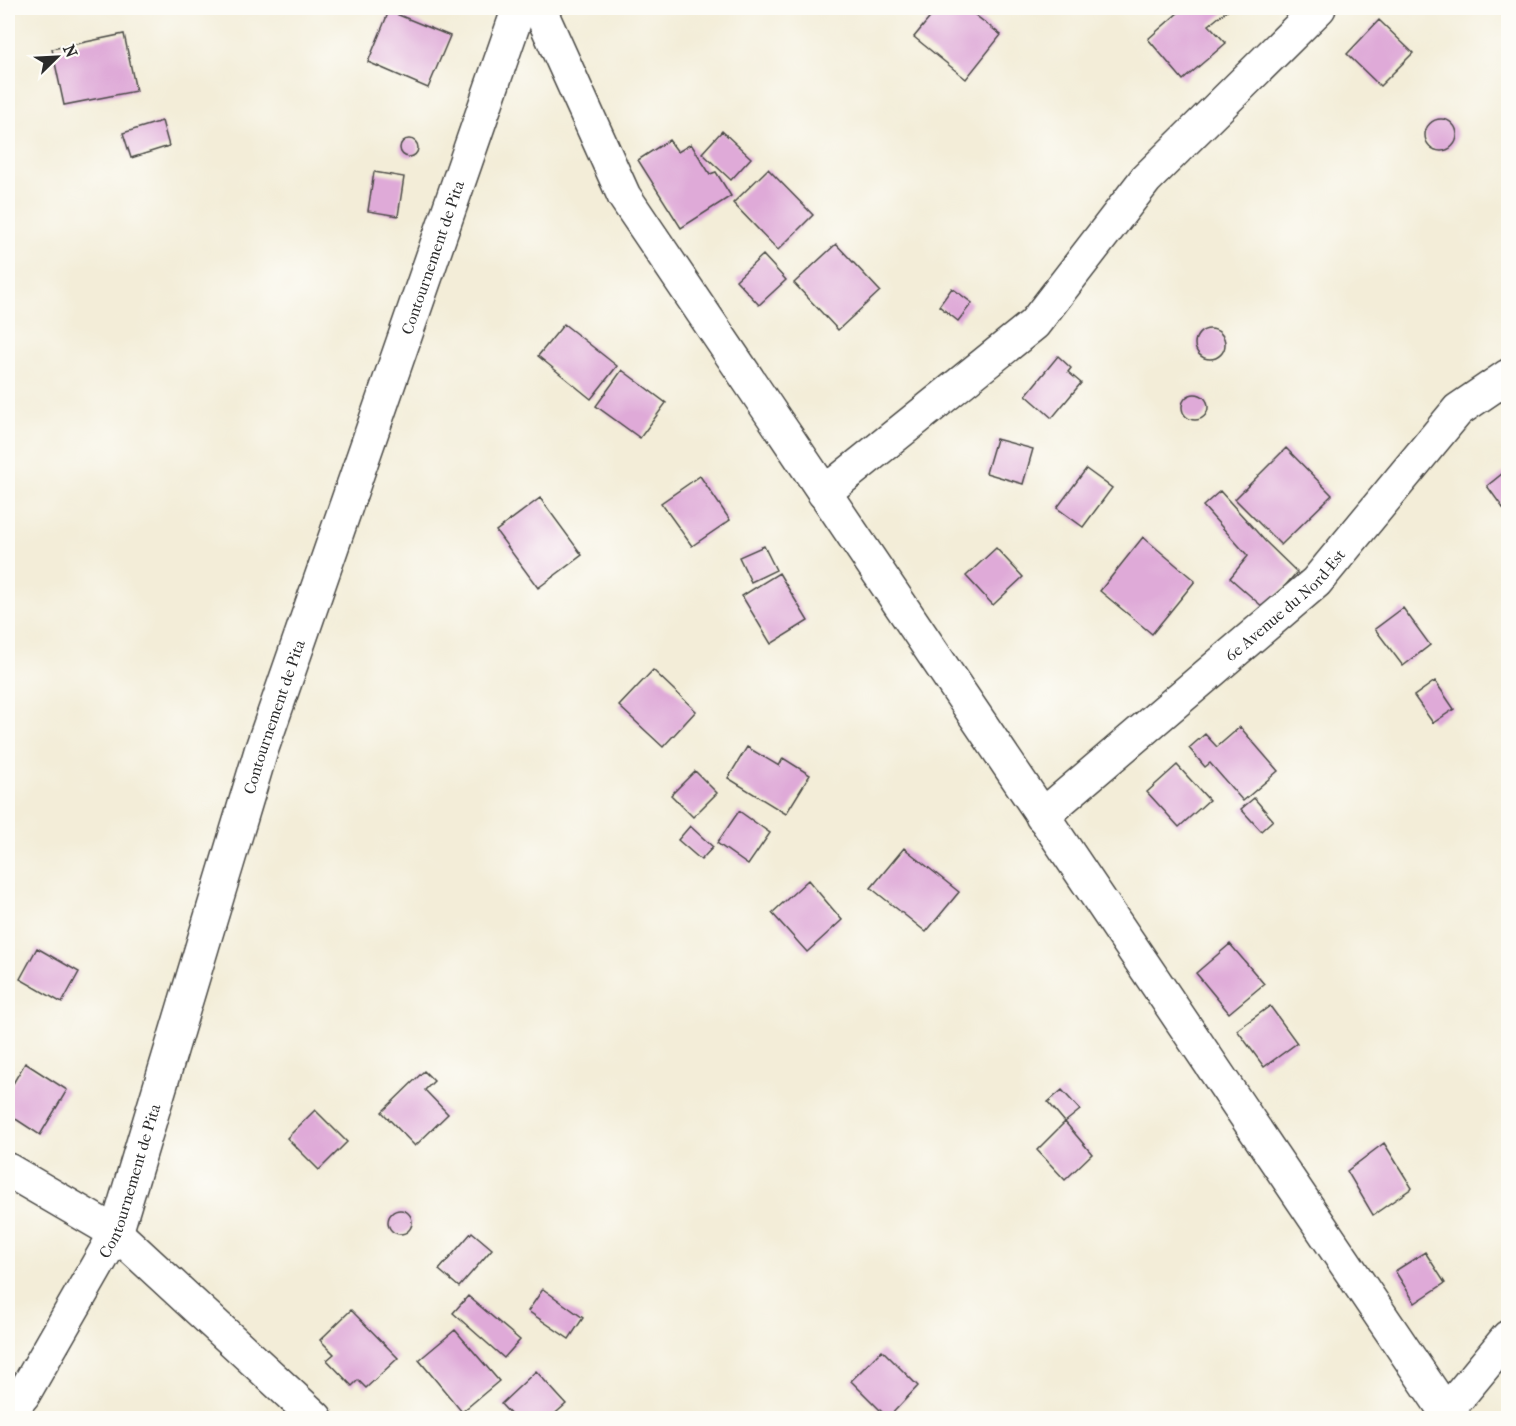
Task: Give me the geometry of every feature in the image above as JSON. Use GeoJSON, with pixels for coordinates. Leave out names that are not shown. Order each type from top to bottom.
{"type":"FeatureCollection","features":[{"type":"Feature","properties":{"kind":"street","name":"Contournement de Pita"},"geometry":{"type":"LineString","coordinates":[[8,1413],[23,1395],[116,1233],[261,751],[519,8]]}},
{"type":"Feature","properties":{"kind":"street"},"geometry":{"type":"LineString","coordinates":[[539,8],[624,196],[1448,1415],[1509,1337]]}},
{"type":"Feature","properties":{"kind":"street"},"geometry":{"type":"LineString","coordinates":[[824,494],[1034,324],[1146,179],[1319,8]]}},
{"type":"Feature","properties":{"kind":"street","name":"6e Avenue du Nord-Est"},"geometry":{"type":"LineString","coordinates":[[1042,816],[1316,582],[1458,410],[1509,376]]}},
{"type":"Feature","properties":{"kind":"street"},"geometry":{"type":"LineString","coordinates":[[8,1170],[116,1233],[316,1419]]}},
{"type":"Feature","properties":{"kind":"building"},"geometry":{"type":"Polygon","coordinates":[[[938,8],[966,8],[1001,35],[966,79],[914,37],[938,8]]]}},
{"type":"Feature","properties":{"kind":"building"},"geometry":{"type":"Polygon","coordinates":[[[1178,8],[1230,8],[1209,25],[1226,43],[1183,80],[1148,39],[1180,11],[1178,8]]]}},
{"type":"Feature","properties":{"kind":"building"},"geometry":{"type":"Polygon","coordinates":[[[389,11],[450,36],[428,88],[368,62],[389,11]]]}},
{"type":"Feature","properties":{"kind":"building"},"geometry":{"type":"Polygon","coordinates":[[[1379,20],[1413,53],[1380,86],[1347,54],[1379,20]]]}},
{"type":"Feature","properties":{"kind":"building"},"geometry":{"type":"Polygon","coordinates":[[[124,34],[136,91],[64,105],[52,49],[124,34]]]}},
{"type":"Feature","properties":{"kind":"building"},"geometry":{"type":"Polygon","coordinates":[[[1441,119],[1452,124],[1457,135],[1452,146],[1441,151],[1430,146],[1425,135],[1430,124],[1441,119]]]}},
{"type":"Feature","properties":{"kind":"building"},"geometry":{"type":"Polygon","coordinates":[[[162,121],[169,146],[131,158],[123,133],[162,121]]]}},
{"type":"Feature","properties":{"kind":"building"},"geometry":{"type":"Polygon","coordinates":[[[722,131],[751,158],[731,180],[702,153],[722,131]]]}},
{"type":"Feature","properties":{"kind":"building"},"geometry":{"type":"Polygon","coordinates":[[[409,139],[415,142],[418,148],[415,154],[409,157],[403,154],[400,148],[403,142],[409,139]]]}},
{"type":"Feature","properties":{"kind":"building"},"geometry":{"type":"Polygon","coordinates":[[[669,140],[678,152],[691,144],[710,174],[716,172],[731,196],[681,228],[638,160],[669,140]]]}},
{"type":"Feature","properties":{"kind":"building"},"geometry":{"type":"Polygon","coordinates":[[[768,169],[813,215],[778,250],[733,203],[768,169]]]}},
{"type":"Feature","properties":{"kind":"building"},"geometry":{"type":"Polygon","coordinates":[[[374,172],[404,177],[398,216],[368,211],[374,172]]]}},
{"type":"Feature","properties":{"kind":"building"},"geometry":{"type":"Polygon","coordinates":[[[836,244],[880,291],[838,330],[794,283],[836,244]]]}},
{"type":"Feature","properties":{"kind":"building"},"geometry":{"type":"Polygon","coordinates":[[[763,255],[786,280],[759,305],[736,280],[763,255]]]}},
{"type":"Feature","properties":{"kind":"building"},"geometry":{"type":"Polygon","coordinates":[[[952,288],[972,303],[958,321],[939,306],[952,288]]]}},
{"type":"Feature","properties":{"kind":"building"},"geometry":{"type":"Polygon","coordinates":[[[564,324],[617,366],[591,399],[538,356],[564,324]]]}},
{"type":"Feature","properties":{"kind":"building"},"geometry":{"type":"Polygon","coordinates":[[[1210,329],[1216,330],[1224,338],[1224,350],[1216,358],[1210,359],[1204,358],[1196,350],[1195,344],[1196,338],[1204,330],[1210,329]]]}},
{"type":"Feature","properties":{"kind":"building"},"geometry":{"type":"Polygon","coordinates":[[[1058,356],[1071,368],[1068,372],[1081,383],[1052,418],[1026,395],[1058,356]]]}},
{"type":"Feature","properties":{"kind":"building"},"geometry":{"type":"Polygon","coordinates":[[[622,370],[666,403],[640,438],[596,406],[622,370]]]}},
{"type":"Feature","properties":{"kind":"building"},"geometry":{"type":"Polygon","coordinates":[[[1195,394],[1204,398],[1208,407],[1204,416],[1195,420],[1186,416],[1182,407],[1186,398],[1195,394]]]}},
{"type":"Feature","properties":{"kind":"building"},"geometry":{"type":"Polygon","coordinates":[[[996,439],[1033,449],[1023,484],[986,473],[996,439]]]}},
{"type":"Feature","properties":{"kind":"building"},"geometry":{"type":"Polygon","coordinates":[[[1286,448],[1332,495],[1281,545],[1235,499],[1286,448]]]}},
{"type":"Feature","properties":{"kind":"building"},"geometry":{"type":"Polygon","coordinates":[[[1086,469],[1112,488],[1083,527],[1057,508],[1086,469]]]}},
{"type":"Feature","properties":{"kind":"building"},"geometry":{"type":"Polygon","coordinates":[[[1508,469],[1508,515],[1487,486],[1508,469]]]}},
{"type":"Feature","properties":{"kind":"building"},"geometry":{"type":"Polygon","coordinates":[[[700,476],[730,520],[692,546],[661,503],[700,476]]]}},
{"type":"Feature","properties":{"kind":"building"},"geometry":{"type":"Polygon","coordinates":[[[1220,491],[1265,541],[1297,572],[1265,609],[1230,578],[1248,556],[1203,506],[1220,491]]]}},
{"type":"Feature","properties":{"kind":"building"},"geometry":{"type":"Polygon","coordinates":[[[540,498],[582,555],[538,588],[496,531],[540,498]]]}},
{"type":"Feature","properties":{"kind":"building"},"geometry":{"type":"Polygon","coordinates":[[[1143,537],[1195,581],[1152,634],[1100,591],[1143,537]]]}},
{"type":"Feature","properties":{"kind":"building"},"geometry":{"type":"Polygon","coordinates":[[[764,546],[776,570],[751,582],[739,557],[764,546]]]}},
{"type":"Feature","properties":{"kind":"building"},"geometry":{"type":"Polygon","coordinates":[[[996,548],[1023,577],[993,605],[966,576],[996,548]]]}},
{"type":"Feature","properties":{"kind":"building"},"geometry":{"type":"Polygon","coordinates":[[[779,573],[808,621],[771,644],[742,596],[779,573]]]}},
{"type":"Feature","properties":{"kind":"building"},"geometry":{"type":"Polygon","coordinates":[[[1403,608],[1430,645],[1403,666],[1375,629],[1403,608]]]}},
{"type":"Feature","properties":{"kind":"building"},"geometry":{"type":"Polygon","coordinates":[[[653,670],[696,711],[663,747],[619,706],[653,670]]]}},
{"type":"Feature","properties":{"kind":"building"},"geometry":{"type":"Polygon","coordinates":[[[1435,681],[1454,709],[1433,723],[1414,696],[1435,681]]]}},
{"type":"Feature","properties":{"kind":"building"},"geometry":{"type":"Polygon","coordinates":[[[1240,727],[1278,771],[1243,801],[1210,763],[1205,767],[1189,748],[1205,734],[1217,747],[1240,727]]]}},
{"type":"Feature","properties":{"kind":"building"},"geometry":{"type":"Polygon","coordinates":[[[747,747],[779,766],[783,758],[810,775],[786,814],[728,778],[747,747]]]}},
{"type":"Feature","properties":{"kind":"building"},"geometry":{"type":"Polygon","coordinates":[[[1177,765],[1209,800],[1179,827],[1147,792],[1177,765]]]}},
{"type":"Feature","properties":{"kind":"building"},"geometry":{"type":"Polygon","coordinates":[[[695,771],[717,793],[693,817],[671,795],[695,771]]]}},
{"type":"Feature","properties":{"kind":"building"},"geometry":{"type":"Polygon","coordinates":[[[1254,798],[1273,820],[1261,831],[1241,809],[1254,798]]]}},
{"type":"Feature","properties":{"kind":"building"},"geometry":{"type":"Polygon","coordinates":[[[739,811],[770,833],[748,865],[717,843],[739,811]]]}},
{"type":"Feature","properties":{"kind":"building"},"geometry":{"type":"Polygon","coordinates":[[[690,826],[713,847],[701,860],[678,840],[690,826]]]}},
{"type":"Feature","properties":{"kind":"building"},"geometry":{"type":"Polygon","coordinates":[[[904,848],[959,892],[926,932],[871,888],[904,848]]]}},
{"type":"Feature","properties":{"kind":"building"},"geometry":{"type":"Polygon","coordinates":[[[808,880],[842,920],[807,952],[772,913],[808,880]]]}},
{"type":"Feature","properties":{"kind":"building"},"geometry":{"type":"Polygon","coordinates":[[[1230,944],[1264,984],[1229,1013],[1196,973],[1230,944]]]}},
{"type":"Feature","properties":{"kind":"building"},"geometry":{"type":"Polygon","coordinates":[[[37,948],[79,972],[62,1003],[20,979],[37,948]]]}},
{"type":"Feature","properties":{"kind":"building"},"geometry":{"type":"Polygon","coordinates":[[[1270,1006],[1297,1043],[1264,1067],[1237,1030],[1270,1006]]]}},
{"type":"Feature","properties":{"kind":"building"},"geometry":{"type":"Polygon","coordinates":[[[25,1063],[67,1090],[40,1135],[8,1114],[8,1092],[25,1063]]]}},
{"type":"Feature","properties":{"kind":"building"},"geometry":{"type":"Polygon","coordinates":[[[424,1071],[434,1081],[425,1090],[448,1114],[415,1146],[382,1112],[424,1071]]]}},
{"type":"Feature","properties":{"kind":"building"},"geometry":{"type":"Polygon","coordinates":[[[1062,1090],[1080,1110],[1065,1122],[1048,1102],[1062,1090]]]}},
{"type":"Feature","properties":{"kind":"building"},"geometry":{"type":"Polygon","coordinates":[[[315,1110],[347,1142],[319,1170],[287,1138],[315,1110]]]}},
{"type":"Feature","properties":{"kind":"building"},"geometry":{"type":"Polygon","coordinates":[[[1065,1122],[1092,1154],[1065,1180],[1037,1150],[1065,1122]]]}},
{"type":"Feature","properties":{"kind":"building"},"geometry":{"type":"Polygon","coordinates":[[[1384,1143],[1412,1188],[1373,1215],[1347,1171],[1384,1143]]]}},
{"type":"Feature","properties":{"kind":"building"},"geometry":{"type":"Polygon","coordinates":[[[400,1210],[405,1211],[411,1217],[411,1227],[405,1233],[400,1234],[395,1233],[389,1227],[388,1222],[389,1217],[395,1211],[400,1210]]]}},
{"type":"Feature","properties":{"kind":"building"},"geometry":{"type":"Polygon","coordinates":[[[472,1232],[492,1249],[459,1287],[439,1270],[472,1232]]]}},
{"type":"Feature","properties":{"kind":"building"},"geometry":{"type":"Polygon","coordinates":[[[1425,1252],[1445,1283],[1415,1303],[1395,1271],[1425,1252]]]}},
{"type":"Feature","properties":{"kind":"building"},"geometry":{"type":"Polygon","coordinates":[[[543,1289],[583,1318],[569,1339],[528,1311],[543,1289]]]}},
{"type":"Feature","properties":{"kind":"building"},"geometry":{"type":"Polygon","coordinates":[[[468,1296],[520,1340],[504,1358],[453,1313],[468,1296]]]}},
{"type":"Feature","properties":{"kind":"building"},"geometry":{"type":"Polygon","coordinates":[[[351,1310],[398,1358],[366,1388],[358,1380],[352,1386],[327,1360],[334,1354],[320,1340],[351,1310]]]}},
{"type":"Feature","properties":{"kind":"building"},"geometry":{"type":"Polygon","coordinates":[[[455,1330],[499,1381],[462,1412],[419,1360],[455,1330]]]}},
{"type":"Feature","properties":{"kind":"building"},"geometry":{"type":"Polygon","coordinates":[[[882,1350],[918,1386],[888,1418],[851,1381],[882,1350]]]}},
{"type":"Feature","properties":{"kind":"building"},"geometry":{"type":"Polygon","coordinates":[[[536,1371],[566,1404],[550,1418],[514,1418],[501,1404],[536,1371]]]}}]}
